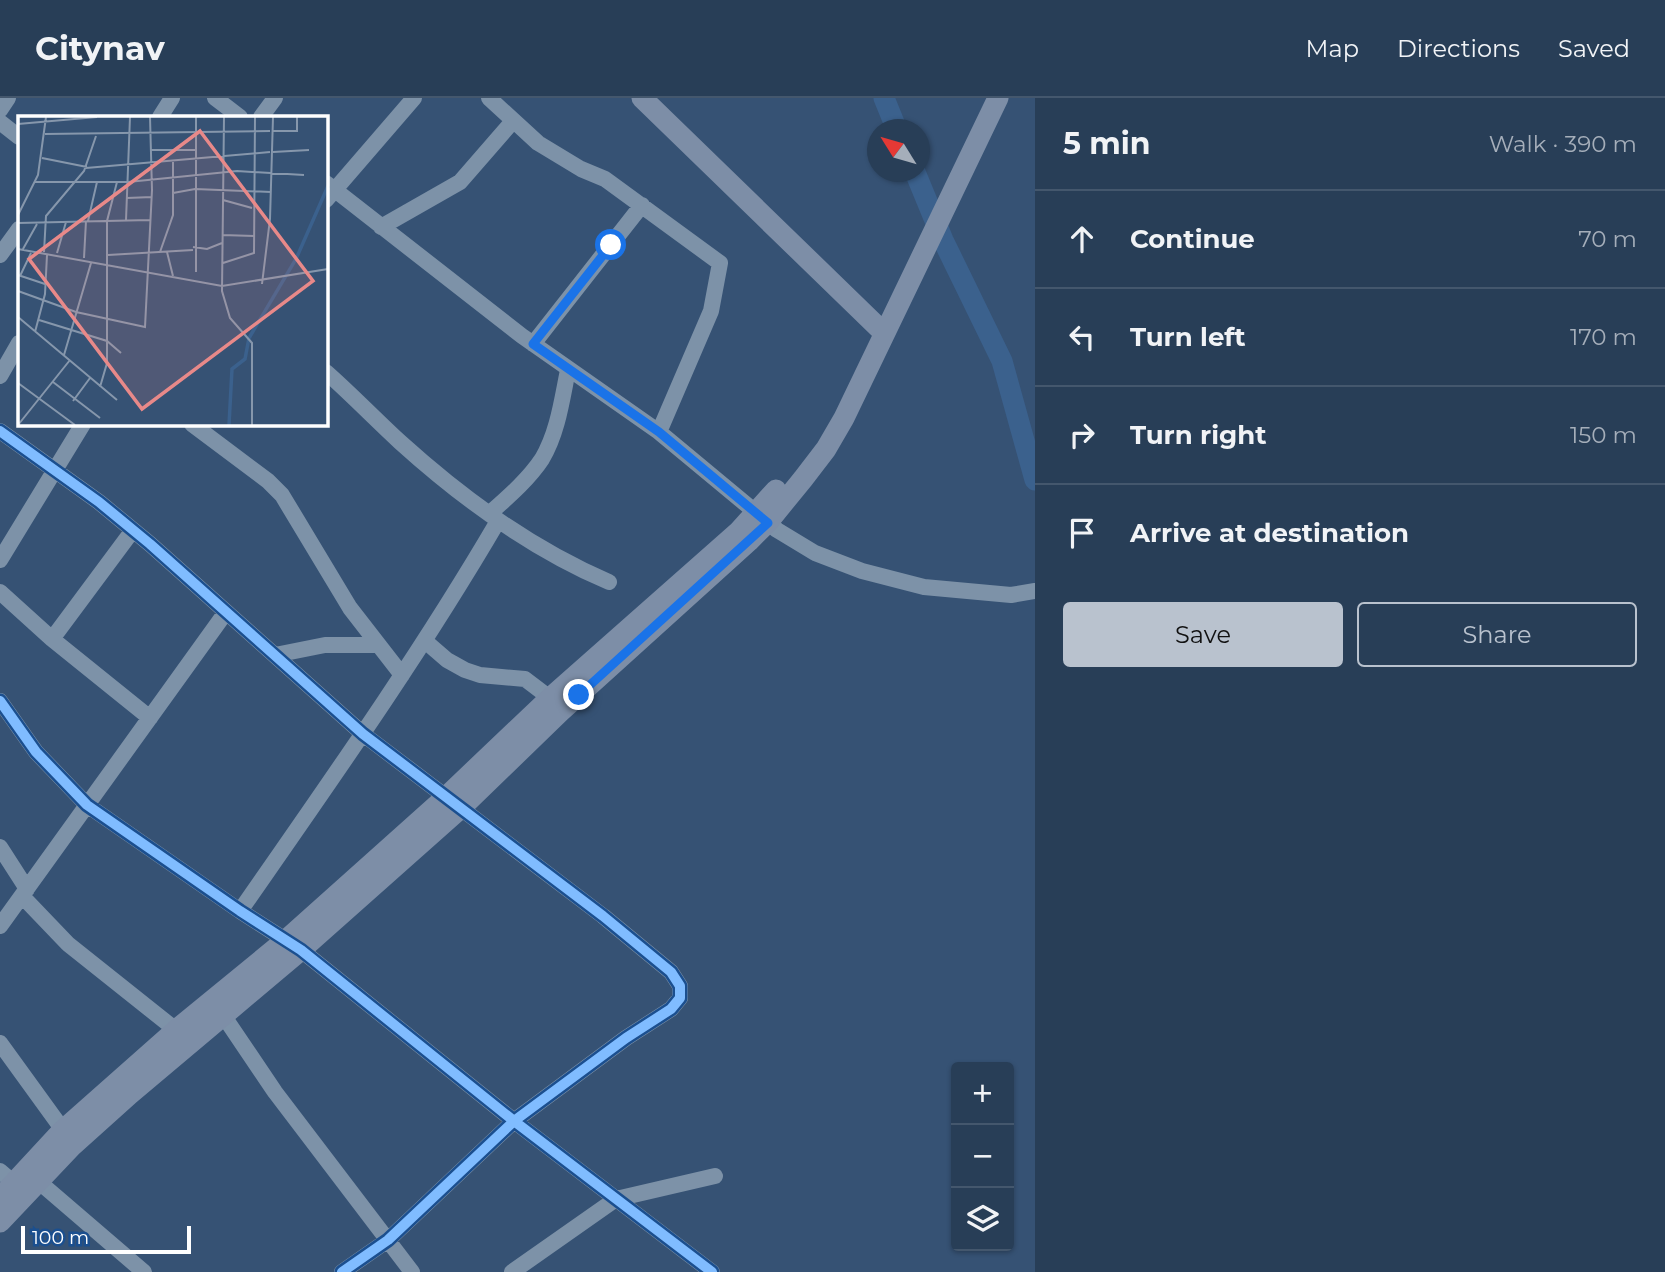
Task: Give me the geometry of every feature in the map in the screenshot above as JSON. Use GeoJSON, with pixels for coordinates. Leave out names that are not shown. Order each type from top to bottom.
{"type":"FeatureCollection","features":[{"type":"Feature","properties":{"kind":"main road"},"geometry":{"type":"LineString","coordinates":[[642,98],[879,328]]}},
{"type":"Feature","properties":{"kind":"main road"},"geometry":{"type":"LineString","coordinates":[[969,141],[982,98]]}},
{"type":"Feature","properties":{"kind":"main road"},"geometry":{"type":"LineString","coordinates":[[0,1222],[71,1147],[223,1015],[294,945],[454,802],[560,712],[762,518],[826,449],[844,418],[899,284],[969,141],[998,98]]}},
{"type":"Feature","properties":{"kind":"main road"},"geometry":{"type":"LineString","coordinates":[[454,802],[550,698],[738,531],[762,518]]}},
{"type":"Feature","properties":{"kind":"main road"},"geometry":{"type":"LineString","coordinates":[[5,1184],[176,1030],[294,945]]}},
{"type":"Feature","properties":{"kind":"street"},"geometry":{"type":"LineString","coordinates":[[0,110],[8,98]]}},
{"type":"Feature","properties":{"kind":"street"},"geometry":{"type":"LineString","coordinates":[[161,116],[172,98]]}},
{"type":"Feature","properties":{"kind":"street"},"geometry":{"type":"LineString","coordinates":[[215,98],[239,116]]}},
{"type":"Feature","properties":{"kind":"street"},"geometry":{"type":"LineString","coordinates":[[262,116],[275,98]]}},
{"type":"Feature","properties":{"kind":"street"},"geometry":{"type":"LineString","coordinates":[[414,98],[328,191],[381,227],[568,370],[659,432],[762,518],[815,553],[862,571],[924,587],[1010,595],[1035,592]]}},
{"type":"Feature","properties":{"kind":"street"},"geometry":{"type":"LineString","coordinates":[[489,98],[538,143],[581,169],[605,179],[720,263],[711,310],[659,432]]}},
{"type":"Feature","properties":{"kind":"street"},"geometry":{"type":"LineString","coordinates":[[381,227],[460,182],[513,121]]}},
{"type":"Feature","properties":{"kind":"street"},"geometry":{"type":"LineString","coordinates":[[0,122],[18,136]]}},
{"type":"Feature","properties":{"kind":"street"},"geometry":{"type":"LineString","coordinates":[[533,344],[642,205]]}},
{"type":"Feature","properties":{"kind":"street"},"geometry":{"type":"LineString","coordinates":[[0,255],[18,230]]}},
{"type":"Feature","properties":{"kind":"street"},"geometry":{"type":"LineString","coordinates":[[0,376],[18,345]]}},
{"type":"Feature","properties":{"kind":"street"},"geometry":{"type":"LineString","coordinates":[[240,911],[425,641],[494,518],[542,458],[556,427],[568,370]]}},
{"type":"Feature","properties":{"kind":"street"},"geometry":{"type":"LineString","coordinates":[[327,373],[452,487],[494,518],[572,567],[609,582]]}},
{"type":"Feature","properties":{"kind":"street"},"geometry":{"type":"LineString","coordinates":[[0,560],[82,425]]}},
{"type":"Feature","properties":{"kind":"street"},"geometry":{"type":"LineString","coordinates":[[193,425],[268,481],[282,495],[350,608],[401,676]]}},
{"type":"Feature","properties":{"kind":"street"},"geometry":{"type":"LineString","coordinates":[[0,431],[133,530],[363,734],[603,916],[671,972],[680,986],[680,998],[671,1009],[626,1038],[514,1121],[388,1240],[342,1272]]}},
{"type":"Feature","properties":{"kind":"street"},"geometry":{"type":"LineString","coordinates":[[52,639],[133,530]]}},
{"type":"Feature","properties":{"kind":"street"},"geometry":{"type":"LineString","coordinates":[[0,592],[52,639],[150,718]]}},
{"type":"Feature","properties":{"kind":"street"},"geometry":{"type":"LineString","coordinates":[[0,926],[226,612]]}},
{"type":"Feature","properties":{"kind":"street"},"geometry":{"type":"LineString","coordinates":[[425,641],[447,660],[466,670],[480,675],[525,679],[550,698]]}},
{"type":"Feature","properties":{"kind":"street"},"geometry":{"type":"LineString","coordinates":[[275,655],[325,645],[379,645]]}},
{"type":"Feature","properties":{"kind":"street"},"geometry":{"type":"LineString","coordinates":[[0,701],[36,752],[88,804],[240,911],[294,945],[514,1121],[712,1272]]}},
{"type":"Feature","properties":{"kind":"street"},"geometry":{"type":"LineString","coordinates":[[0,847],[24,892],[68,944],[176,1030]]}},
{"type":"Feature","properties":{"kind":"street"},"geometry":{"type":"LineString","coordinates":[[223,1015],[275,1092],[412,1272]]}},
{"type":"Feature","properties":{"kind":"street"},"geometry":{"type":"LineString","coordinates":[[0,1044],[63,1130]]}},
{"type":"Feature","properties":{"kind":"street"},"geometry":{"type":"LineString","coordinates":[[512,1272],[616,1199],[715,1176]]}},
{"type":"Feature","properties":{"kind":"street"},"geometry":{"type":"LineString","coordinates":[[38,1181],[144,1272]]}},
{"type":"Feature","properties":{"kind":"waterway"},"geometry":{"type":"LineString","coordinates":[[884,98],[893,119]]}},
{"type":"Feature","properties":{"kind":"waterway"},"geometry":{"type":"LineString","coordinates":[[919,182],[943,240],[1002,361],[1035,480]]}},
{"type":"Feature","properties":{"kind":"cycle path"},"geometry":{"type":"LineString","coordinates":[[0,431],[99,502],[150,544],[363,734],[603,916],[671,972],[680,986],[680,998],[671,1009],[626,1038],[514,1121],[388,1240],[342,1272]]}},
{"type":"Feature","properties":{"kind":"cycle path"},"geometry":{"type":"LineString","coordinates":[[0,701],[36,752],[87,805],[301,950],[514,1121],[712,1272]]}},
{"type":"Feature","properties":{"kind":"route"},"geometry":{"type":"LineString","coordinates":[[579,695],[768,523],[659,432],[533,344],[611,245]]}}]}
